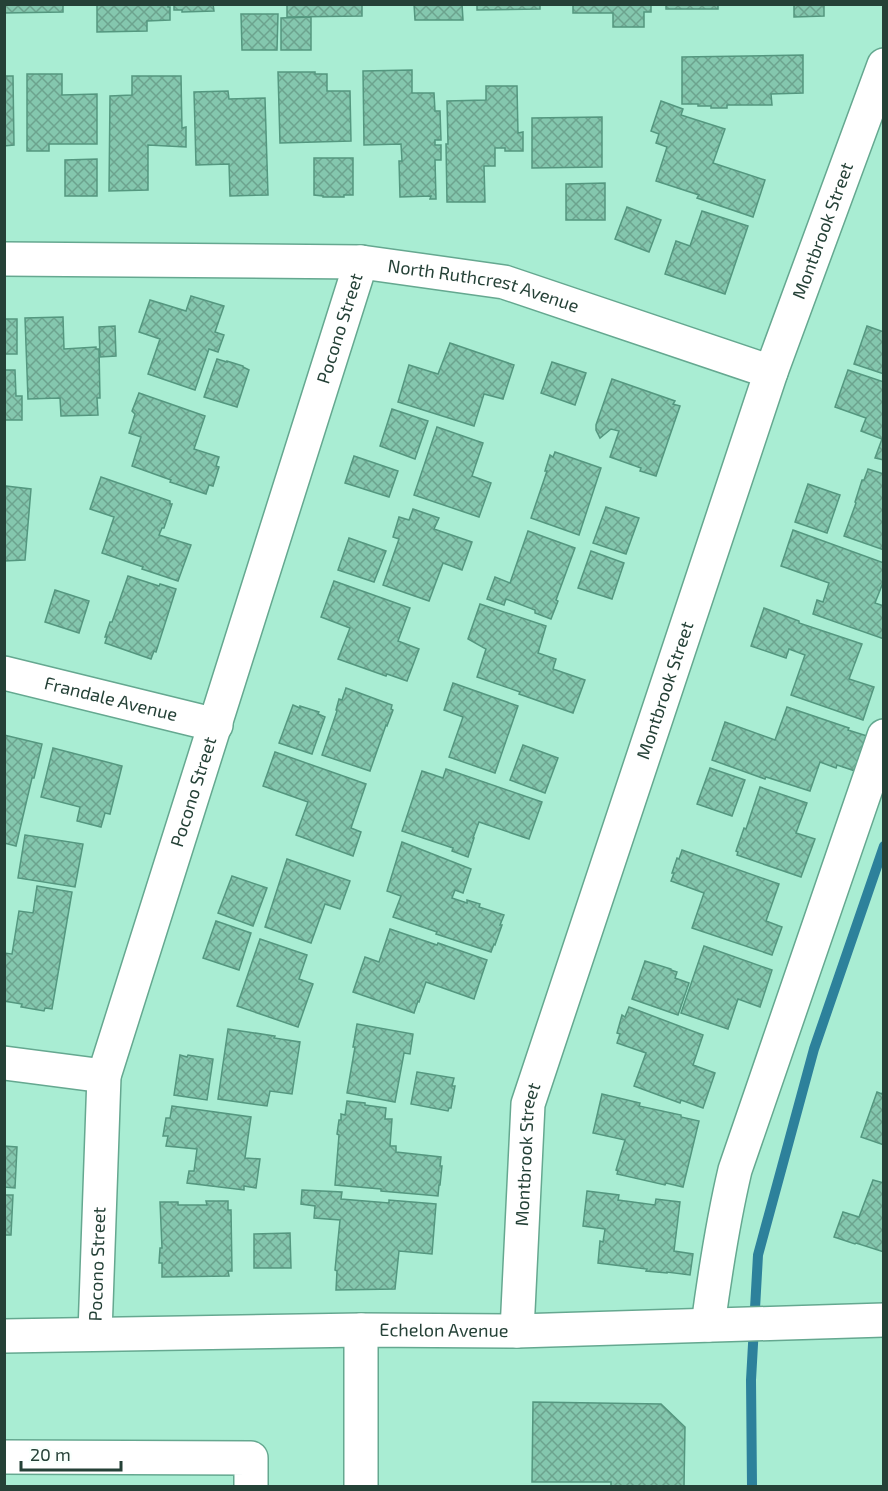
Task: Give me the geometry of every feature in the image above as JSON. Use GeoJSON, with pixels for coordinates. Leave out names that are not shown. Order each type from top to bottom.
{"type":"FeatureCollection","features":[{"type":"Feature","properties":{"kind":"street","name":"Montbrook Street"},"geometry":{"type":"LineString","coordinates":[[518,1331],[528,1104],[771,372],[884,65]]}},
{"type":"Feature","properties":{"kind":"street","name":"North Ruthcrest Avenue"},"geometry":{"type":"LineString","coordinates":[[4,259],[361,262],[504,282],[771,372]]}},
{"type":"Feature","properties":{"kind":"street","name":"Pocono Street"},"geometry":{"type":"LineString","coordinates":[[95,1333],[104,1076],[361,262]]}},
{"type":"Feature","properties":{"kind":"street","name":"Frandale Avenue"},"geometry":{"type":"LineString","coordinates":[[4,673],[216,725]]}},
{"type":"Feature","properties":{"kind":"street"},"geometry":{"type":"LineString","coordinates":[[722,1325],[713,1283],[735,1170],[884,736]]}},
{"type":"Feature","properties":{"kind":"street"},"geometry":{"type":"LineString","coordinates":[[4,1063],[104,1076]]}},
{"type":"Feature","properties":{"kind":"street","name":"Echelon Avenue"},"geometry":{"type":"LineString","coordinates":[[4,1336],[361,1330],[518,1331],[884,1320]]}},
{"type":"Feature","properties":{"kind":"street"},"geometry":{"type":"LineString","coordinates":[[361,1330],[361,1486]]}},
{"type":"Feature","properties":{"kind":"street"},"geometry":{"type":"LineString","coordinates":[[4,1457],[251,1458],[251,1486]]}},
{"type":"Feature","properties":{"kind":"building"},"geometry":{"type":"Polygon","coordinates":[[[4,4],[63,4],[63,12],[4,13],[4,4]]]}},
{"type":"Feature","properties":{"kind":"building"},"geometry":{"type":"Polygon","coordinates":[[[97,4],[168,4],[170,20],[147,21],[147,31],[97,32],[97,4]]]}},
{"type":"Feature","properties":{"kind":"building"},"geometry":{"type":"Polygon","coordinates":[[[174,4],[213,4],[214,11],[182,12],[182,10],[174,10],[174,4]]]}},
{"type":"Feature","properties":{"kind":"building"},"geometry":{"type":"Polygon","coordinates":[[[287,4],[362,4],[362,16],[287,17],[287,4]]]}},
{"type":"Feature","properties":{"kind":"building"},"geometry":{"type":"Polygon","coordinates":[[[414,4],[462,4],[463,20],[415,20],[414,4]]]}},
{"type":"Feature","properties":{"kind":"building"},"geometry":{"type":"Polygon","coordinates":[[[477,4],[540,4],[540,9],[477,10],[477,4]]]}},
{"type":"Feature","properties":{"kind":"building"},"geometry":{"type":"Polygon","coordinates":[[[573,4],[651,4],[651,12],[644,12],[644,27],[613,27],[613,13],[573,13],[573,4]]]}},
{"type":"Feature","properties":{"kind":"building"},"geometry":{"type":"Polygon","coordinates":[[[666,4],[718,4],[718,9],[666,9],[666,4]]]}},
{"type":"Feature","properties":{"kind":"building"},"geometry":{"type":"Polygon","coordinates":[[[794,4],[824,4],[824,16],[794,17],[794,4]]]}},
{"type":"Feature","properties":{"kind":"building"},"geometry":{"type":"Polygon","coordinates":[[[241,14],[278,14],[277,50],[242,50],[241,14]]]}},
{"type":"Feature","properties":{"kind":"building"},"geometry":{"type":"Polygon","coordinates":[[[311,17],[311,50],[281,50],[281,18],[311,17]]]}},
{"type":"Feature","properties":{"kind":"building"},"geometry":{"type":"Polygon","coordinates":[[[803,55],[803,93],[771,94],[772,105],[727,105],[727,108],[711,108],[711,106],[698,106],[698,104],[682,104],[682,57],[803,55]]]}},
{"type":"Feature","properties":{"kind":"building"},"geometry":{"type":"Polygon","coordinates":[[[412,70],[412,93],[434,93],[435,111],[440,111],[441,140],[435,140],[435,145],[441,145],[441,160],[435,160],[436,199],[430,199],[431,196],[400,197],[401,144],[364,145],[363,71],[412,70]]]}},
{"type":"Feature","properties":{"kind":"building"},"geometry":{"type":"Polygon","coordinates":[[[278,72],[327,74],[327,91],[350,91],[351,141],[280,143],[278,72]]]}},
{"type":"Feature","properties":{"kind":"building"},"geometry":{"type":"Polygon","coordinates":[[[27,74],[62,74],[62,95],[97,94],[97,144],[49,144],[49,151],[27,151],[27,74]]]}},
{"type":"Feature","properties":{"kind":"building"},"geometry":{"type":"Polygon","coordinates":[[[4,76],[13,76],[14,145],[4,146],[4,76]]]}},
{"type":"Feature","properties":{"kind":"building"},"geometry":{"type":"Polygon","coordinates":[[[132,76],[181,76],[182,128],[186,127],[186,147],[148,145],[148,190],[109,191],[110,96],[132,95],[132,76]]]}},
{"type":"Feature","properties":{"kind":"building"},"geometry":{"type":"Polygon","coordinates":[[[486,86],[517,86],[518,133],[523,132],[523,151],[505,151],[505,148],[495,148],[495,166],[484,166],[485,202],[447,202],[447,101],[486,100],[486,86]]]}},
{"type":"Feature","properties":{"kind":"building"},"geometry":{"type":"Polygon","coordinates":[[[228,91],[229,99],[265,98],[268,195],[230,196],[229,164],[196,165],[194,92],[228,91]]]}},
{"type":"Feature","properties":{"kind":"building"},"geometry":{"type":"Polygon","coordinates":[[[661,101],[683,109],[681,115],[725,129],[713,163],[765,180],[753,217],[697,198],[699,195],[656,181],[667,147],[656,143],[659,134],[651,131],[661,101]]]}},
{"type":"Feature","properties":{"kind":"building"},"geometry":{"type":"Polygon","coordinates":[[[602,117],[602,167],[532,168],[532,118],[602,117]]]}},
{"type":"Feature","properties":{"kind":"building"},"geometry":{"type":"Polygon","coordinates":[[[314,158],[353,158],[353,195],[323,197],[314,195],[314,158]]]}},
{"type":"Feature","properties":{"kind":"building"},"geometry":{"type":"Polygon","coordinates":[[[97,159],[97,196],[65,196],[65,160],[97,159]]]}},
{"type":"Feature","properties":{"kind":"building"},"geometry":{"type":"Polygon","coordinates":[[[605,183],[605,220],[566,220],[566,184],[605,183]]]}},
{"type":"Feature","properties":{"kind":"building"},"geometry":{"type":"Polygon","coordinates":[[[627,207],[661,220],[649,252],[615,239],[627,207]]]}},
{"type":"Feature","properties":{"kind":"building"},"geometry":{"type":"Polygon","coordinates":[[[702,211],[748,226],[725,294],[665,274],[676,241],[690,246],[702,211]]]}},
{"type":"Feature","properties":{"kind":"building"},"geometry":{"type":"Polygon","coordinates":[[[191,296],[224,306],[215,332],[224,335],[218,352],[209,349],[195,390],[148,374],[160,339],[139,332],[150,300],[186,311],[191,296]]]}},
{"type":"Feature","properties":{"kind":"building"},"geometry":{"type":"Polygon","coordinates":[[[63,317],[64,349],[96,347],[99,349],[98,415],[61,416],[60,398],[28,399],[25,318],[63,317]]]}},
{"type":"Feature","properties":{"kind":"building"},"geometry":{"type":"Polygon","coordinates":[[[4,319],[17,319],[17,354],[4,354],[4,319]]]}},
{"type":"Feature","properties":{"kind":"building"},"geometry":{"type":"Polygon","coordinates":[[[115,326],[116,356],[100,357],[99,327],[115,326]]]}},
{"type":"Feature","properties":{"kind":"building"},"geometry":{"type":"Polygon","coordinates":[[[867,326],[884,332],[884,374],[854,364],[867,326]]]}},
{"type":"Feature","properties":{"kind":"building"},"geometry":{"type":"Polygon","coordinates":[[[450,343],[514,365],[503,399],[484,394],[474,426],[398,402],[409,365],[438,374],[450,343]]]}},
{"type":"Feature","properties":{"kind":"building"},"geometry":{"type":"Polygon","coordinates":[[[217,359],[243,366],[249,370],[237,407],[204,397],[217,359]]]}},
{"type":"Feature","properties":{"kind":"building"},"geometry":{"type":"Polygon","coordinates":[[[552,362],[586,373],[575,405],[541,393],[552,362]]]}},
{"type":"Feature","properties":{"kind":"building"},"geometry":{"type":"Polygon","coordinates":[[[4,370],[15,370],[16,396],[22,396],[22,420],[4,420],[4,370]]]}},
{"type":"Feature","properties":{"kind":"building"},"geometry":{"type":"Polygon","coordinates":[[[848,370],[884,382],[884,460],[875,458],[882,439],[861,431],[866,418],[835,407],[848,370]]]}},
{"type":"Feature","properties":{"kind":"building"},"geometry":{"type":"Polygon","coordinates":[[[612,379],[675,401],[673,404],[680,406],[656,476],[610,457],[619,431],[611,429],[600,438],[596,430],[612,379]]]}},
{"type":"Feature","properties":{"kind":"building"},"geometry":{"type":"Polygon","coordinates":[[[139,393],[205,416],[194,449],[219,457],[216,466],[219,467],[213,486],[209,485],[206,494],[132,466],[141,437],[129,433],[135,414],[132,411],[139,393]]]}},
{"type":"Feature","properties":{"kind":"building"},"geometry":{"type":"Polygon","coordinates":[[[392,409],[428,421],[415,459],[380,446],[392,409]]]}},
{"type":"Feature","properties":{"kind":"building"},"geometry":{"type":"Polygon","coordinates":[[[437,427],[483,443],[472,476],[491,483],[479,517],[414,495],[437,427]]]}},
{"type":"Feature","properties":{"kind":"building"},"geometry":{"type":"Polygon","coordinates":[[[555,452],[601,468],[579,535],[531,518],[550,455],[553,457],[555,452]]]}},
{"type":"Feature","properties":{"kind":"building"},"geometry":{"type":"Polygon","coordinates":[[[354,456],[398,471],[389,497],[345,483],[354,456]]]}},
{"type":"Feature","properties":{"kind":"building"},"geometry":{"type":"Polygon","coordinates":[[[868,469],[884,474],[884,550],[844,536],[862,480],[868,469]]]}},
{"type":"Feature","properties":{"kind":"building"},"geometry":{"type":"Polygon","coordinates":[[[101,477],[170,501],[172,504],[164,528],[159,535],[191,545],[178,581],[102,553],[114,517],[90,509],[101,477]]]}},
{"type":"Feature","properties":{"kind":"building"},"geometry":{"type":"Polygon","coordinates":[[[808,484],[840,495],[827,533],[795,522],[808,484]]]}},
{"type":"Feature","properties":{"kind":"building"},"geometry":{"type":"Polygon","coordinates":[[[6,486],[31,489],[25,560],[4,561],[6,486]]]}},
{"type":"Feature","properties":{"kind":"building"},"geometry":{"type":"Polygon","coordinates":[[[606,507],[639,518],[626,554],[593,543],[606,507]]]}},
{"type":"Feature","properties":{"kind":"building"},"geometry":{"type":"Polygon","coordinates":[[[413,509],[439,518],[434,529],[472,542],[462,570],[443,563],[429,601],[383,585],[399,539],[393,537],[399,517],[409,520],[413,509]]]}},
{"type":"Feature","properties":{"kind":"building"},"geometry":{"type":"Polygon","coordinates":[[[793,530],[884,563],[884,580],[875,603],[884,606],[884,639],[813,614],[817,600],[823,602],[829,583],[781,566],[793,530]]]}},
{"type":"Feature","properties":{"kind":"building"},"geometry":{"type":"Polygon","coordinates":[[[528,531],[575,548],[551,619],[506,599],[504,605],[487,599],[495,577],[510,583],[528,531]]]}},
{"type":"Feature","properties":{"kind":"building"},"geometry":{"type":"Polygon","coordinates":[[[349,538],[386,551],[374,582],[338,570],[349,538]]]}},
{"type":"Feature","properties":{"kind":"building"},"geometry":{"type":"Polygon","coordinates":[[[591,551],[624,563],[612,599],[578,588],[591,551]]]}},
{"type":"Feature","properties":{"kind":"building"},"geometry":{"type":"Polygon","coordinates":[[[128,576],[176,589],[156,652],[154,651],[151,659],[105,643],[110,622],[112,622],[128,576]]]}},
{"type":"Feature","properties":{"kind":"building"},"geometry":{"type":"Polygon","coordinates":[[[334,581],[410,608],[398,641],[419,649],[407,681],[338,659],[350,628],[321,617],[334,581]]]}},
{"type":"Feature","properties":{"kind":"building"},"geometry":{"type":"Polygon","coordinates":[[[55,590],[89,601],[79,633],[45,622],[55,590]]]}},
{"type":"Feature","properties":{"kind":"building"},"geometry":{"type":"Polygon","coordinates":[[[480,604],[546,626],[538,653],[556,659],[553,669],[585,680],[573,713],[477,677],[486,649],[468,639],[480,604]]]}},
{"type":"Feature","properties":{"kind":"building"},"geometry":{"type":"Polygon","coordinates":[[[764,608],[799,621],[799,623],[862,644],[849,679],[874,687],[863,720],[791,695],[805,655],[789,649],[786,658],[751,646],[764,608]]]}},
{"type":"Feature","properties":{"kind":"building"},"geometry":{"type":"Polygon","coordinates":[[[453,683],[518,706],[495,773],[449,757],[463,717],[444,710],[453,683]]]}},
{"type":"Feature","properties":{"kind":"building"},"geometry":{"type":"Polygon","coordinates":[[[346,688],[392,705],[393,710],[370,771],[322,755],[339,699],[342,700],[346,688]]]}},
{"type":"Feature","properties":{"kind":"building"},"geometry":{"type":"Polygon","coordinates":[[[293,705],[319,712],[318,714],[325,717],[312,754],[279,743],[293,705]]]}},
{"type":"Feature","properties":{"kind":"building"},"geometry":{"type":"Polygon","coordinates":[[[787,707],[867,736],[855,771],[837,765],[836,768],[820,762],[810,791],[766,777],[765,779],[712,760],[725,722],[775,740],[787,707]]]}},
{"type":"Feature","properties":{"kind":"building"},"geometry":{"type":"Polygon","coordinates":[[[4,735],[42,744],[16,846],[4,843],[4,735]]]}},
{"type":"Feature","properties":{"kind":"building"},"geometry":{"type":"Polygon","coordinates":[[[523,745],[558,758],[545,793],[510,780],[523,745]]]}},
{"type":"Feature","properties":{"kind":"building"},"geometry":{"type":"Polygon","coordinates":[[[53,748],[122,766],[110,814],[105,813],[101,827],[77,821],[80,807],[41,797],[53,748]]]}},
{"type":"Feature","properties":{"kind":"building"},"geometry":{"type":"Polygon","coordinates":[[[275,752],[366,784],[351,828],[361,832],[353,856],[296,835],[308,802],[263,786],[275,752]]]}},
{"type":"Feature","properties":{"kind":"building"},"geometry":{"type":"Polygon","coordinates":[[[710,768],[745,780],[732,816],[697,804],[710,768]]]}},
{"type":"Feature","properties":{"kind":"building"},"geometry":{"type":"Polygon","coordinates":[[[446,769],[542,802],[529,839],[479,822],[468,857],[452,851],[453,848],[402,831],[422,771],[443,778],[446,769]]]}},
{"type":"Feature","properties":{"kind":"building"},"geometry":{"type":"Polygon","coordinates":[[[760,787],[807,803],[796,833],[815,839],[801,877],[737,855],[736,851],[760,787]]]}},
{"type":"Feature","properties":{"kind":"building"},"geometry":{"type":"Polygon","coordinates":[[[25,835],[83,844],[75,887],[18,878],[25,835]]]}},
{"type":"Feature","properties":{"kind":"building"},"geometry":{"type":"Polygon","coordinates":[[[402,842],[471,869],[463,893],[455,890],[452,898],[480,904],[479,907],[504,915],[491,952],[393,917],[401,896],[387,891],[402,842]]]}},
{"type":"Feature","properties":{"kind":"building"},"geometry":{"type":"Polygon","coordinates":[[[682,850],[779,884],[766,921],[782,927],[772,955],[692,928],[704,893],[671,881],[677,858],[679,859],[682,850]]]}},
{"type":"Feature","properties":{"kind":"building"},"geometry":{"type":"Polygon","coordinates":[[[287,859],[350,881],[340,909],[325,904],[311,943],[265,927],[287,859]]]}},
{"type":"Feature","properties":{"kind":"building"},"geometry":{"type":"Polygon","coordinates":[[[232,876],[267,888],[253,926],[218,913],[232,876]]]}},
{"type":"Feature","properties":{"kind":"building"},"geometry":{"type":"Polygon","coordinates":[[[37,886],[72,892],[52,1009],[45,1008],[44,1011],[4,1001],[4,953],[12,954],[19,911],[33,913],[37,886]]]}},
{"type":"Feature","properties":{"kind":"building"},"geometry":{"type":"Polygon","coordinates":[[[216,921],[251,933],[239,970],[203,958],[216,921]]]}},
{"type":"Feature","properties":{"kind":"building"},"geometry":{"type":"Polygon","coordinates":[[[390,929],[487,960],[474,999],[426,982],[414,1013],[353,992],[365,957],[379,962],[390,929]]]}},
{"type":"Feature","properties":{"kind":"building"},"geometry":{"type":"Polygon","coordinates":[[[260,939],[307,955],[299,979],[313,984],[298,1027],[237,1006],[260,939]]]}},
{"type":"Feature","properties":{"kind":"building"},"geometry":{"type":"Polygon","coordinates":[[[704,946],[772,970],[760,1007],[738,999],[728,1029],[681,1013],[704,946]]]}},
{"type":"Feature","properties":{"kind":"building"},"geometry":{"type":"Polygon","coordinates":[[[645,961],[677,972],[675,978],[689,983],[678,1015],[632,999],[645,961]]]}},
{"type":"Feature","properties":{"kind":"building"},"geometry":{"type":"Polygon","coordinates":[[[629,1007],[703,1035],[693,1065],[715,1073],[703,1108],[681,1100],[680,1103],[634,1086],[646,1053],[617,1043],[622,1015],[625,1017],[629,1007]]]}},
{"type":"Feature","properties":{"kind":"building"},"geometry":{"type":"Polygon","coordinates":[[[357,1024],[413,1034],[410,1054],[404,1053],[395,1102],[347,1093],[357,1024]]]}},
{"type":"Feature","properties":{"kind":"building"},"geometry":{"type":"Polygon","coordinates":[[[228,1029],[300,1042],[292,1094],[270,1091],[267,1106],[218,1099],[228,1029]]]}},
{"type":"Feature","properties":{"kind":"building"},"geometry":{"type":"Polygon","coordinates":[[[180,1055],[213,1059],[207,1100],[174,1095],[180,1055]]]}},
{"type":"Feature","properties":{"kind":"building"},"geometry":{"type":"Polygon","coordinates":[[[417,1072],[454,1078],[451,1108],[448,1111],[411,1104],[417,1072]]]}},
{"type":"Feature","properties":{"kind":"building"},"geometry":{"type":"Polygon","coordinates":[[[883,1091],[884,1145],[861,1137],[877,1092],[882,1094],[883,1091]]]}},
{"type":"Feature","properties":{"kind":"building"},"geometry":{"type":"Polygon","coordinates":[[[602,1094],[699,1121],[683,1187],[617,1174],[616,1170],[625,1140],[593,1133],[602,1094]]]}},
{"type":"Feature","properties":{"kind":"building"},"geometry":{"type":"Polygon","coordinates":[[[347,1101],[386,1108],[385,1119],[392,1119],[390,1146],[396,1146],[396,1152],[441,1157],[438,1196],[335,1185],[339,1120],[341,1120],[341,1114],[345,1115],[347,1101]]]}},
{"type":"Feature","properties":{"kind":"building"},"geometry":{"type":"Polygon","coordinates":[[[172,1106],[251,1117],[245,1158],[260,1159],[256,1188],[244,1186],[244,1190],[187,1183],[189,1171],[194,1171],[197,1149],[166,1146],[168,1136],[163,1136],[166,1118],[170,1118],[172,1106]]]}},
{"type":"Feature","properties":{"kind":"building"},"geometry":{"type":"Polygon","coordinates":[[[4,1146],[17,1147],[15,1188],[4,1187],[4,1146]]]}},
{"type":"Feature","properties":{"kind":"building"},"geometry":{"type":"Polygon","coordinates":[[[873,1180],[884,1183],[884,1252],[834,1237],[843,1212],[859,1217],[873,1180]]]}},
{"type":"Feature","properties":{"kind":"building"},"geometry":{"type":"Polygon","coordinates":[[[302,1190],[342,1192],[341,1199],[436,1204],[432,1254],[399,1251],[395,1289],[336,1290],[337,1271],[335,1270],[340,1220],[314,1218],[315,1206],[301,1204],[302,1190]]]}},
{"type":"Feature","properties":{"kind":"building"},"geometry":{"type":"Polygon","coordinates":[[[587,1191],[619,1195],[618,1200],[655,1205],[656,1199],[680,1202],[674,1251],[693,1254],[690,1275],[598,1263],[600,1241],[603,1242],[605,1229],[583,1226],[587,1191]]]}},
{"type":"Feature","properties":{"kind":"building"},"geometry":{"type":"Polygon","coordinates":[[[4,1195],[13,1195],[11,1235],[4,1235],[4,1195]]]}},
{"type":"Feature","properties":{"kind":"building"},"geometry":{"type":"Polygon","coordinates":[[[206,1201],[228,1201],[228,1210],[231,1210],[232,1271],[228,1271],[229,1276],[162,1277],[162,1263],[159,1263],[160,1248],[162,1248],[160,1202],[178,1202],[178,1205],[207,1205],[206,1201]]]}},
{"type":"Feature","properties":{"kind":"building"},"geometry":{"type":"Polygon","coordinates":[[[290,1233],[291,1268],[254,1268],[254,1234],[290,1233]]]}},
{"type":"Feature","properties":{"kind":"building"},"geometry":{"type":"Polygon","coordinates":[[[533,1402],[661,1404],[685,1427],[684,1486],[611,1486],[611,1482],[532,1482],[533,1402]]]}},
{"type":"Feature","properties":{"kind":"waterway"},"geometry":{"type":"LineString","coordinates":[[752,1486],[751,1380],[758,1255],[814,1049],[884,846]]}}]}
